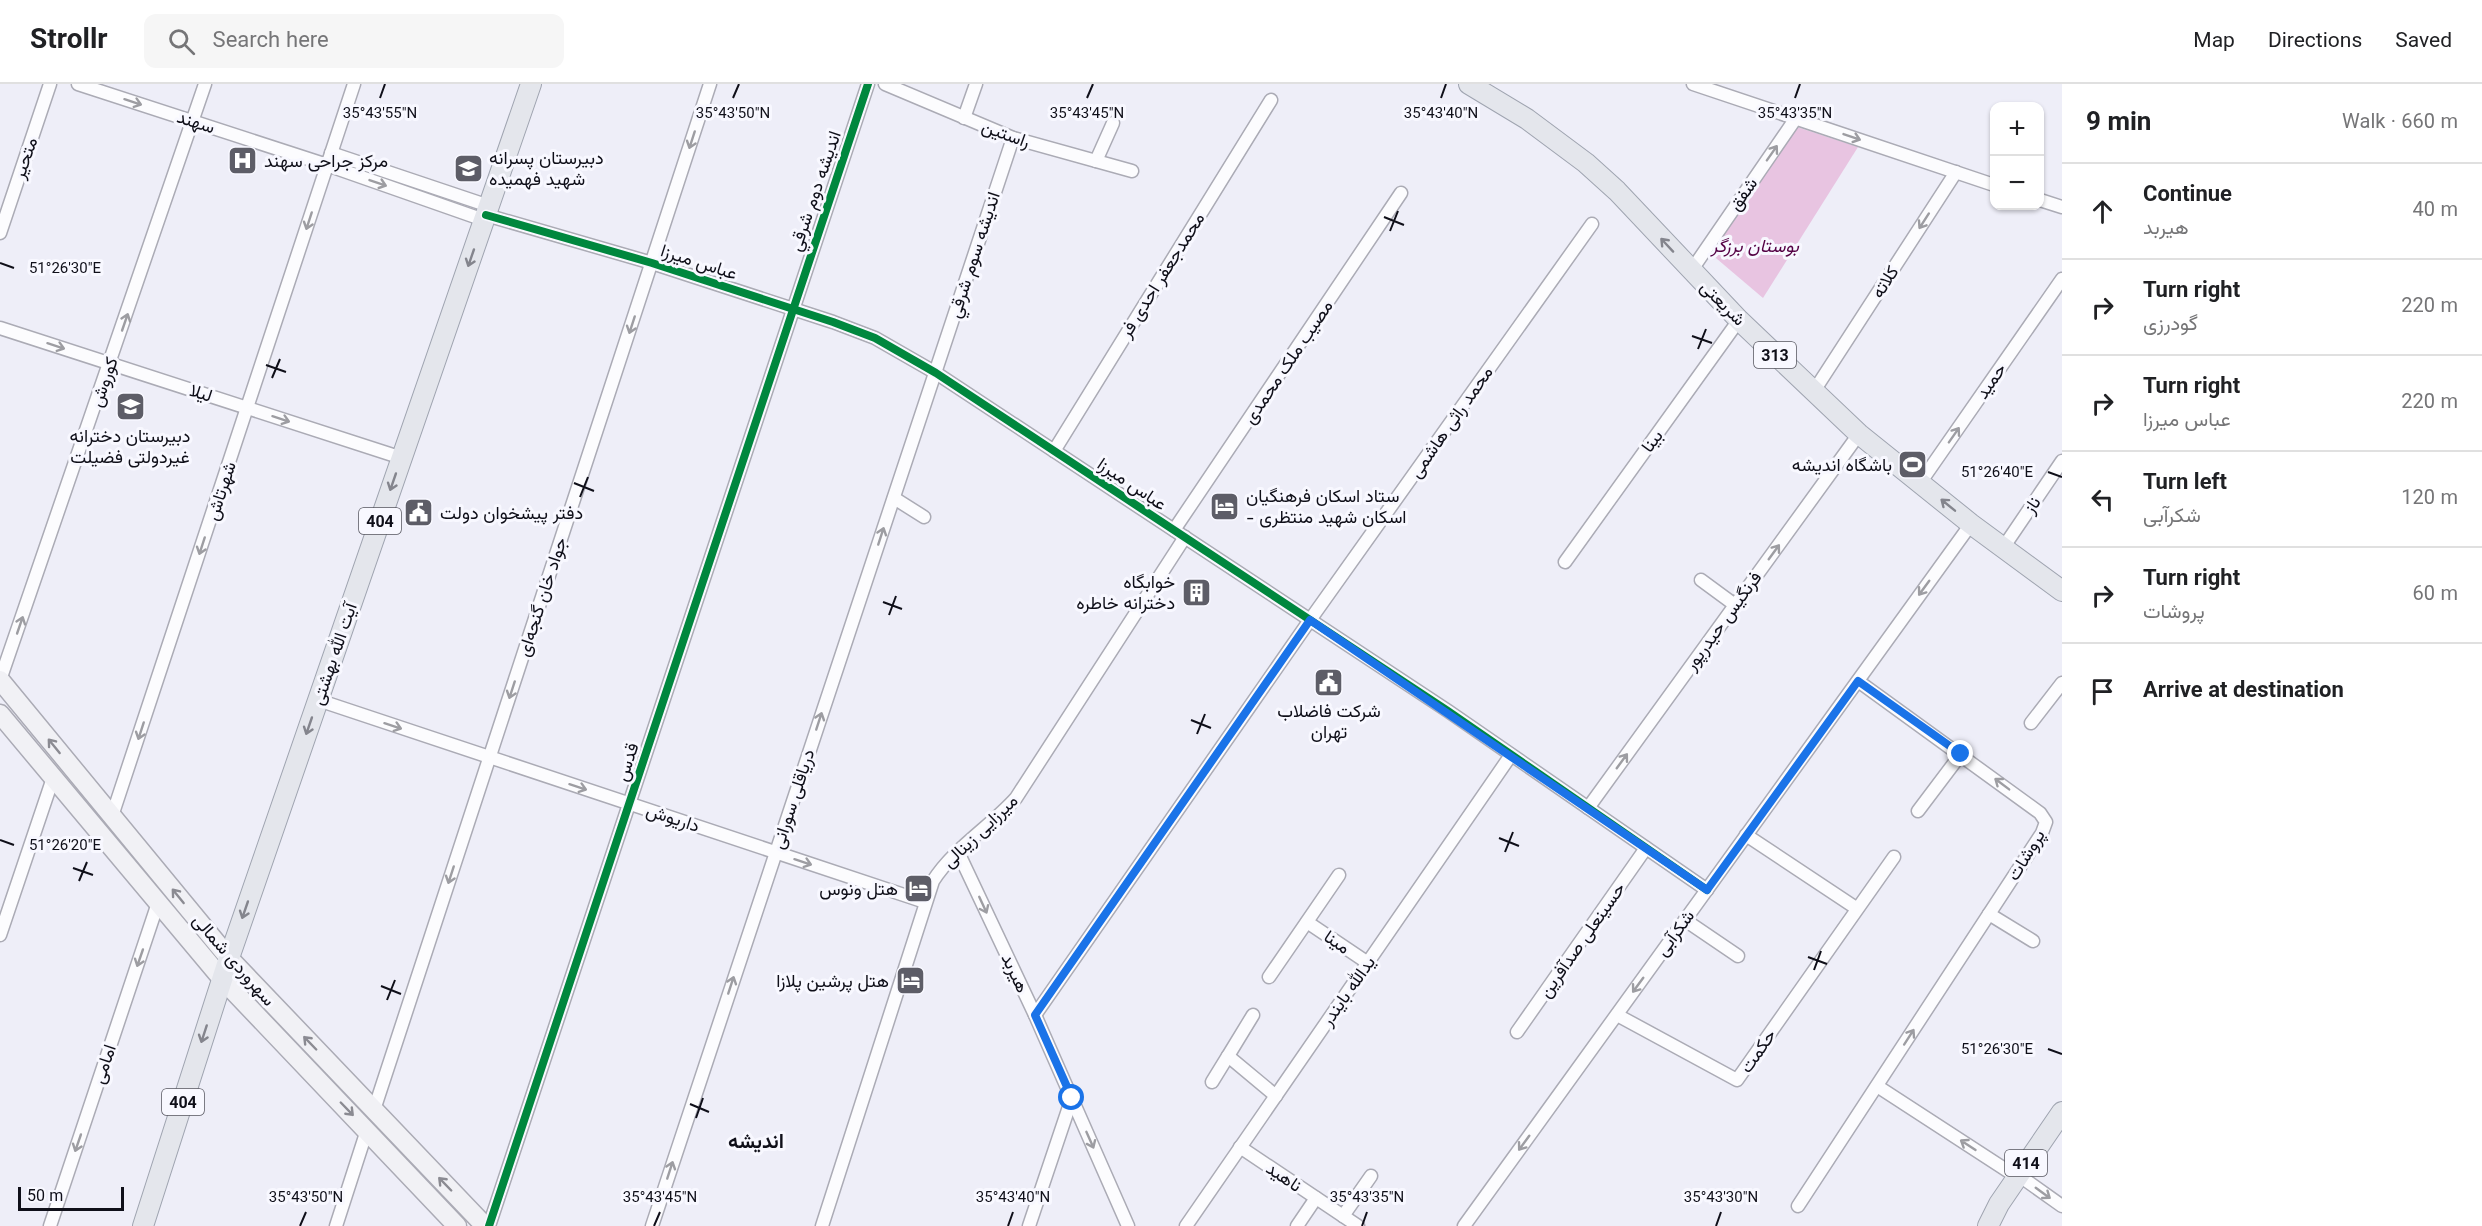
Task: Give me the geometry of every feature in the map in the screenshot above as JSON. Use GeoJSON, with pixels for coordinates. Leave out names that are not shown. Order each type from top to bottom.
{"type":"FeatureCollection","features":[{"type":"Feature","properties":{"kind":"main road","name":"آیت الله بهشتی"},"geometry":{"type":"LineString","coordinates":[[143,1226],[229,958],[402,458],[490,215],[531,84]]}},
{"type":"Feature","properties":{"kind":"main road","name":"شریعتی"},"geometry":{"type":"LineString","coordinates":[[1469,84],[1503,103],[1594,170],[1617,191],[1690,271],[1739,320],[1859,434],[1971,524],[2062,591]]}},
{"type":"Feature","properties":{"kind":"main road"},"geometry":{"type":"LineString","coordinates":[[1488,84],[1503,103]]}},
{"type":"Feature","properties":{"kind":"main road","name":"سهروردی شمالی"},"geometry":{"type":"LineString","coordinates":[[0,680],[229,958],[487,1226]]}},
{"type":"Feature","properties":{"kind":"main road","name":"سهروردی شمالی"},"geometry":{"type":"LineString","coordinates":[[0,714],[222,979],[457,1226]]}},
{"type":"Feature","properties":{"kind":"main road","name":"414"},"geometry":{"type":"LineString","coordinates":[[1991,1221],[2005,1208],[2020,1178],[2061,1122],[2062,1114]]}},
{"type":"Feature","properties":{"kind":"street","name":"متحیر"},"geometry":{"type":"LineString","coordinates":[[0,233],[50,84]]}},
{"type":"Feature","properties":{"kind":"street","name":"سهند"},"geometry":{"type":"LineString","coordinates":[[78,84],[193,122],[329,159],[490,215]]}},
{"type":"Feature","properties":{"kind":"street","name":"کوروش"},"geometry":{"type":"LineString","coordinates":[[0,680],[111,364],[205,84]]}},
{"type":"Feature","properties":{"kind":"street","name":"شهرتاش"},"geometry":{"type":"LineString","coordinates":[[112,816],[354,84]]}},
{"type":"Feature","properties":{"kind":"street","name":"جواد خان گنجه‌ای"},"geometry":{"type":"LineString","coordinates":[[374,1110],[710,84]]}},
{"type":"Feature","properties":{"kind":"street","name":"انديشه دوم شرقي"},"geometry":{"type":"LineString","coordinates":[[792,308],[868,84]]}},
{"type":"Feature","properties":{"kind":"street","name":"راستین"},"geometry":{"type":"LineString","coordinates":[[885,84],[1013,138],[1132,171]]}},
{"type":"Feature","properties":{"kind":"street"},"geometry":{"type":"LineString","coordinates":[[964,118],[976,84]]}},
{"type":"Feature","properties":{"kind":"street"},"geometry":{"type":"LineString","coordinates":[[1693,84],[1990,183]]}},
{"type":"Feature","properties":{"kind":"street","name":"محمدجعفر احدی فر"},"geometry":{"type":"LineString","coordinates":[[1054,451],[1271,100]]}},
{"type":"Feature","properties":{"kind":"street","name":"شفق"},"geometry":{"type":"LineString","coordinates":[[1690,271],[1796,118]]}},
{"type":"Feature","properties":{"kind":"street"},"geometry":{"type":"LineString","coordinates":[[1096,161],[1113,123]]}},
{"type":"Feature","properties":{"kind":"street","name":"اندیشه سوم شرقي"},"geometry":{"type":"LineString","coordinates":[[936,373],[1013,138]]}},
{"type":"Feature","properties":{"kind":"street","name":"کلاته"},"geometry":{"type":"LineString","coordinates":[[1814,391],[1956,172]]}},
{"type":"Feature","properties":{"kind":"street","name":"مصیب ملک محمدی"},"geometry":{"type":"LineString","coordinates":[[1179,534],[1401,193]]}},
{"type":"Feature","properties":{"kind":"street"},"geometry":{"type":"LineString","coordinates":[[2044,201],[2062,207]]}},
{"type":"Feature","properties":{"kind":"street","name":"عباس میرزا"},"geometry":{"type":"LineString","coordinates":[[490,215],[652,263],[792,308],[875,338],[936,373],[1310,620],[1707,890]]}},
{"type":"Feature","properties":{"kind":"street","name":"محمد راثی هاشمی"},"geometry":{"type":"LineString","coordinates":[[1035,1015],[1310,620],[1592,224]]}},
{"type":"Feature","properties":{"kind":"street","name":"حمید"},"geometry":{"type":"LineString","coordinates":[[1920,483],[2062,279]]}},
{"type":"Feature","properties":{"kind":"street","name":"قدس"},"geometry":{"type":"LineString","coordinates":[[487,1226],[792,308]]}},
{"type":"Feature","properties":{"kind":"street","name":"بینا"},"geometry":{"type":"LineString","coordinates":[[1565,562],[1739,320]]}},
{"type":"Feature","properties":{"kind":"street","name":"لیلا"},"geometry":{"type":"LineString","coordinates":[[0,328],[402,458]]}},
{"type":"Feature","properties":{"kind":"street","name":"دریاقلی سورانی"},"geometry":{"type":"LineString","coordinates":[[652,1226],[936,373]]}},
{"type":"Feature","properties":{"kind":"street","name":"فرنگیس حیدرپور"},"geometry":{"type":"LineString","coordinates":[[1588,808],[1859,434]]}},
{"type":"Feature","properties":{"kind":"street","name":"ناز"},"geometry":{"type":"LineString","coordinates":[[2003,548],[2062,461]]}},
{"type":"Feature","properties":{"kind":"street"},"geometry":{"type":"LineString","coordinates":[[894,498],[924,517]]}},
{"type":"Feature","properties":{"kind":"street","name":"شکرآبی"},"geometry":{"type":"LineString","coordinates":[[1464,1226],[1971,524]]}},
{"type":"Feature","properties":{"kind":"street","name":"میرزایی زینالی"},"geometry":{"type":"LineString","coordinates":[[822,1226],[925,902],[938,872],[999,818],[1016,798],[1179,534]]}},
{"type":"Feature","properties":{"kind":"street"},"geometry":{"type":"LineString","coordinates":[[1701,580],[1735,605]]}},
{"type":"Feature","properties":{"kind":"street","name":"پروشات"},"geometry":{"type":"LineString","coordinates":[[1798,1206],[2042,833],[2046,822],[2040,813],[1858,681]]}},
{"type":"Feature","properties":{"kind":"street"},"geometry":{"type":"LineString","coordinates":[[2031,723],[2062,683]]}},
{"type":"Feature","properties":{"kind":"street","name":"داریوش"},"geometry":{"type":"LineString","coordinates":[[318,700],[925,902]]}},
{"type":"Feature","properties":{"kind":"street"},"geometry":{"type":"LineString","coordinates":[[1918,811],[1961,754]]}},
{"type":"Feature","properties":{"kind":"street","name":"یدالله بایندر"},"geometry":{"type":"LineString","coordinates":[[1186,1226],[1511,755]]}},
{"type":"Feature","properties":{"kind":"street"},"geometry":{"type":"LineString","coordinates":[[0,935],[54,778]]}},
{"type":"Feature","properties":{"kind":"street"},"geometry":{"type":"LineString","coordinates":[[1746,835],[1856,908]]}},
{"type":"Feature","properties":{"kind":"street","name":"حسینعلی صدآفرین"},"geometry":{"type":"LineString","coordinates":[[1517,1032],[1646,848]]}},
{"type":"Feature","properties":{"kind":"street","name":"هیربد"},"geometry":{"type":"LineString","coordinates":[[958,852],[1035,1015],[1128,1226]]}},
{"type":"Feature","properties":{"kind":"street","name":"حکمت"},"geometry":{"type":"LineString","coordinates":[[1617,1015],[1737,1080],[1894,857]]}},
{"type":"Feature","properties":{"kind":"street","name":"مینا"},"geometry":{"type":"LineString","coordinates":[[1269,977],[1339,875]]}},
{"type":"Feature","properties":{"kind":"street","name":"امامی"},"geometry":{"type":"LineString","coordinates":[[50,1226],[159,903]]}},
{"type":"Feature","properties":{"kind":"street"},"geometry":{"type":"LineString","coordinates":[[1989,914],[2033,941]]}},
{"type":"Feature","properties":{"kind":"street"},"geometry":{"type":"LineString","coordinates":[[1685,920],[1738,956]]}},
{"type":"Feature","properties":{"kind":"street","name":"مینا"},"geometry":{"type":"LineString","coordinates":[[1307,922],[1368,963]]}},
{"type":"Feature","properties":{"kind":"street"},"geometry":{"type":"LineString","coordinates":[[1212,1082],[1253,1015]]}},
{"type":"Feature","properties":{"kind":"street"},"geometry":{"type":"LineString","coordinates":[[1228,1056],[1276,1096]]}},
{"type":"Feature","properties":{"kind":"street"},"geometry":{"type":"LineString","coordinates":[[1876,1086],[2062,1206]]}},
{"type":"Feature","properties":{"kind":"street"},"geometry":{"type":"LineString","coordinates":[[1029,1226],[1072,1098]]}},
{"type":"Feature","properties":{"kind":"street"},"geometry":{"type":"LineString","coordinates":[[336,1226],[367,1130]]}},
{"type":"Feature","properties":{"kind":"street","name":"ناهید"},"geometry":{"type":"LineString","coordinates":[[1240,1147],[1358,1226]]}},
{"type":"Feature","properties":{"kind":"street"},"geometry":{"type":"LineString","coordinates":[[1343,1216],[1371,1176]]}},
{"type":"Feature","properties":{"kind":"street"},"geometry":{"type":"LineString","coordinates":[[1298,1226],[1316,1198]]}},
{"type":"Feature","properties":{"kind":"green space","name":"بوستان برزگر"},"geometry":{"type":"Polygon","coordinates":[[[1794,126],[1858,147],[1763,298],[1710,253],[1794,126]]]}},
{"type":"Feature","properties":{"kind":"cycle path"},"geometry":{"type":"LineString","coordinates":[[489,1226],[868,84]]}},
{"type":"Feature","properties":{"kind":"cycle path"},"geometry":{"type":"LineString","coordinates":[[486,215],[652,263],[875,338],[936,373],[1448,711],[1707,890]]}},
{"type":"Feature","properties":{"kind":"place","name":"مرکز جراحی سهند"},"geometry":{"type":"Point","coordinates":[243,161]}},
{"type":"Feature","properties":{"kind":"place","name":"دبیرستان پسرانه شهید فهمیده"},"geometry":{"type":"Point","coordinates":[468,168]}},
{"type":"Feature","properties":{"kind":"place","name":"دبيرستان دخترانه غیردولتی فضیلت"},"geometry":{"type":"Point","coordinates":[130,407]}},
{"type":"Feature","properties":{"kind":"place","name":"باشگاه اندیشه"},"geometry":{"type":"Point","coordinates":[1913,465]}},
{"type":"Feature","properties":{"kind":"place","name":"ستاد اسکان فرهنگیان - اسکان شهید منتظری"},"geometry":{"type":"Point","coordinates":[1225,506]}},
{"type":"Feature","properties":{"kind":"place","name":"دفتر پیشخوان دولت"},"geometry":{"type":"Point","coordinates":[419,513]}},
{"type":"Feature","properties":{"kind":"place","name":"خوابگاه دخترانه خاطره"},"geometry":{"type":"Point","coordinates":[1196,592]}},
{"type":"Feature","properties":{"kind":"place","name":"شرکت فاضلاب تهران"},"geometry":{"type":"Point","coordinates":[1329,682]}},
{"type":"Feature","properties":{"kind":"place","name":"هتل ونوس"},"geometry":{"type":"Point","coordinates":[919,889]}},
{"type":"Feature","properties":{"kind":"place","name":"هتل پرشین پلازا"},"geometry":{"type":"Point","coordinates":[910,981]}},
{"type":"Feature","properties":{"kind":"district","name":"اندیشه"},"geometry":{"type":"Point","coordinates":[756,1141]}},
{"type":"Feature","properties":{"kind":"route"},"geometry":{"type":"LineString","coordinates":[[1072,1098],[1035,1015],[1310,620],[1448,711],[1707,890],[1858,681],[1961,754]]}}]}
